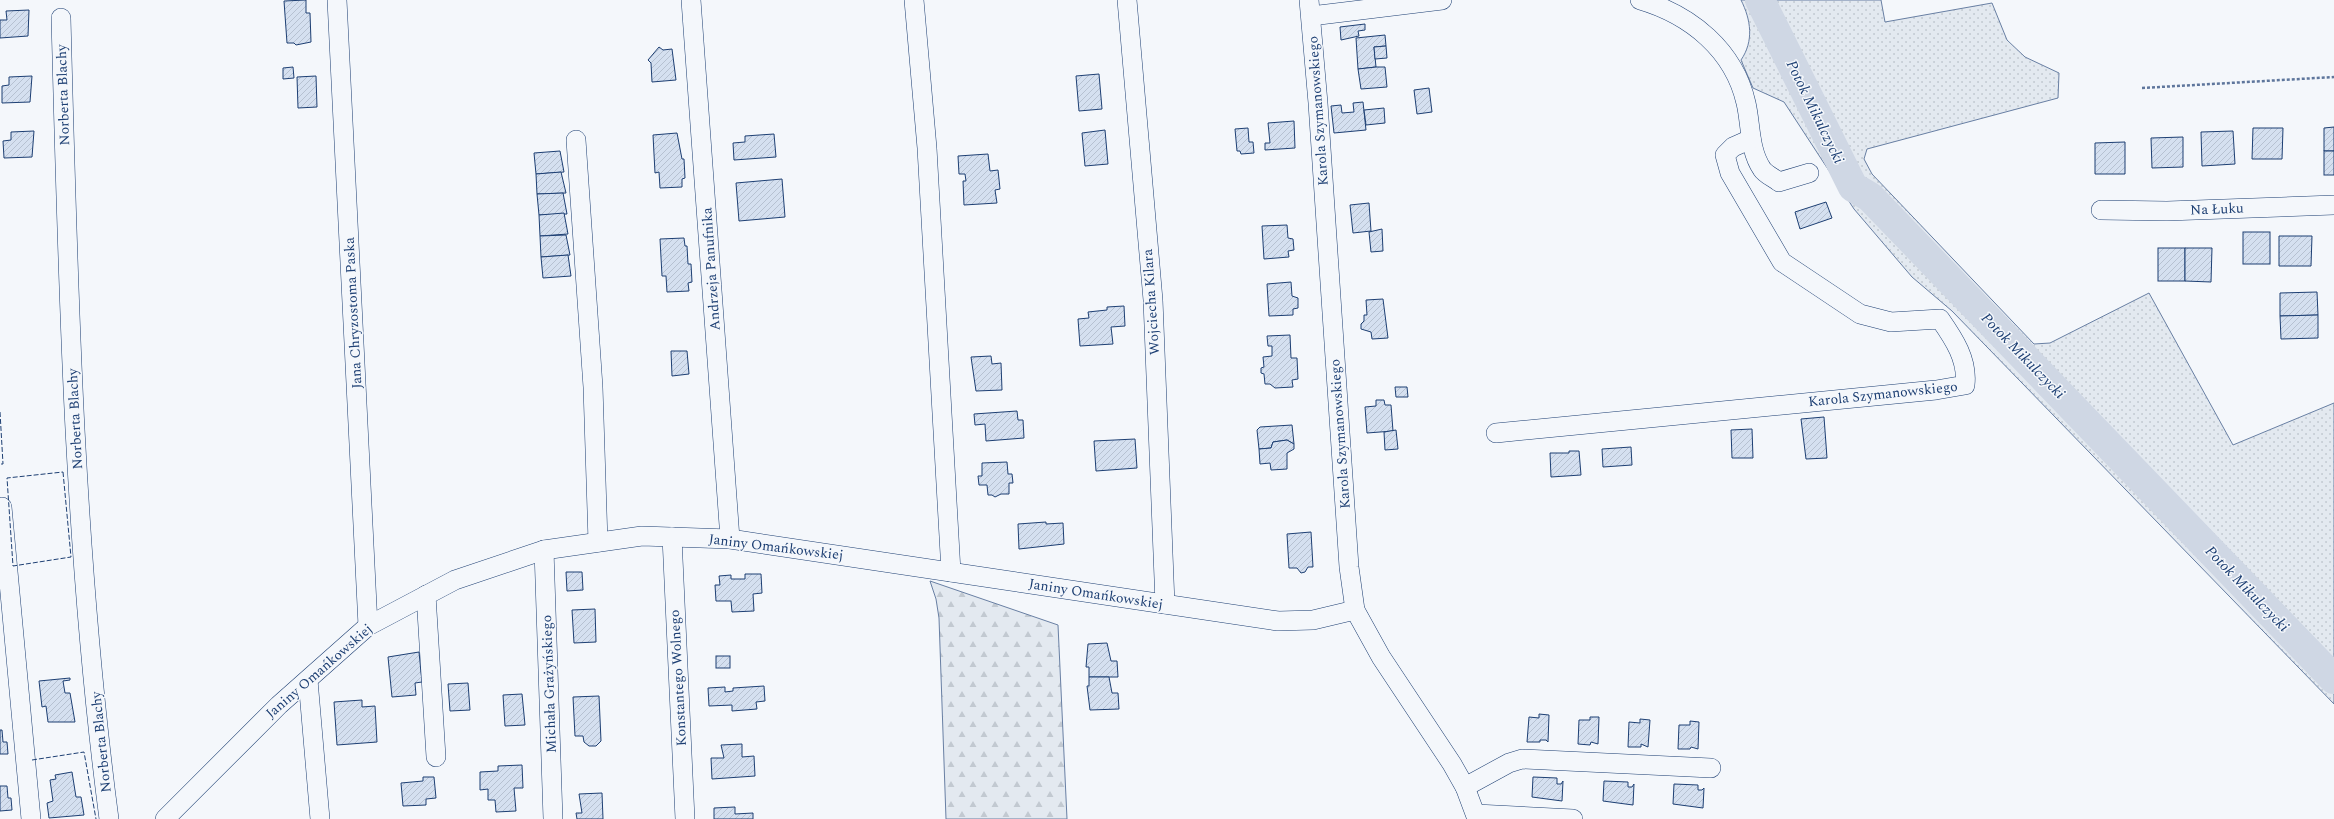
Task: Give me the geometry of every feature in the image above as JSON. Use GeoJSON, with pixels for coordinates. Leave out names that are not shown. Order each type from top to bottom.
{"type":"FeatureCollection","features":[{"type":"Feature","properties":{"kind":"street","name":"Jana Chryzostoma Paska"},"geometry":{"type":"LineString","coordinates":[[337,0],[368,626]]}},
{"type":"Feature","properties":{"kind":"street","name":"Andrzeja Panufnika"},"geometry":{"type":"LineString","coordinates":[[691,0],[730,539]]}},
{"type":"Feature","properties":{"kind":"street"},"geometry":{"type":"LineString","coordinates":[[914,0],[927,148],[951,572]]}},
{"type":"Feature","properties":{"kind":"street","name":"Wojciecha Kilara"},"geometry":{"type":"LineString","coordinates":[[1127,0],[1153,300],[1165,604]]}},
{"type":"Feature","properties":{"kind":"street","name":"Karola Szymanowskiego"},"geometry":{"type":"LineString","coordinates":[[1442,0],[1310,8],[1349,559],[1355,610],[1381,657],[1452,764],[1465,787],[1476,816]]}},
{"type":"Feature","properties":{"kind":"street"},"geometry":{"type":"LineString","coordinates":[[1640,0],[1679,16],[1710,37],[1730,61],[1739,80],[1746,104],[1752,139],[1762,169],[1779,182],[1809,173]]}},
{"type":"Feature","properties":{"kind":"street","name":"Norberta Blachy"},"geometry":{"type":"LineString","coordinates":[[61,18],[67,262],[75,441],[98,732],[109,819]]}},
{"type":"Feature","properties":{"kind":"street","name":"Karola Szymanowskiego"},"geometry":{"type":"LineString","coordinates":[[1496,433],[1928,390],[1965,385],[1967,370],[1954,338],[1940,319],[1891,322],[1860,314],[1782,262],[1730,173],[1725,155],[1733,147],[1752,139]]}},
{"type":"Feature","properties":{"kind":"street"},"geometry":{"type":"LineString","coordinates":[[576,140],[593,387],[598,542]]}},
{"type":"Feature","properties":{"kind":"street","name":"Na Łuku"},"geometry":{"type":"LineString","coordinates":[[2101,210],[2167,211],[2334,204]]}},
{"type":"Feature","properties":{"kind":"street"},"geometry":{"type":"LineString","coordinates":[[2,507],[31,819]]}},
{"type":"Feature","properties":{"kind":"street","name":"Janiny Omańkowskiej"},"geometry":{"type":"LineString","coordinates":[[164,819],[279,705],[368,626],[455,580],[544,550],[642,536],[730,539],[1278,621],[1313,620],[1355,610]]}},
{"type":"Feature","properties":{"kind":"street","name":"Konstantego Wolnego"},"geometry":{"type":"LineString","coordinates":[[672,537],[685,819]]}},
{"type":"Feature","properties":{"kind":"street","name":"Michała Grażyńskiego"},"geometry":{"type":"LineString","coordinates":[[544,550],[553,819]]}},
{"type":"Feature","properties":{"kind":"street"},"geometry":{"type":"LineString","coordinates":[[426,596],[436,757]]}},
{"type":"Feature","properties":{"kind":"street"},"geometry":{"type":"LineString","coordinates":[[308,680],[320,819]]}},
{"type":"Feature","properties":{"kind":"street"},"geometry":{"type":"LineString","coordinates":[[1465,787],[1509,763],[1522,759],[1711,768]]}},
{"type":"Feature","properties":{"kind":"street"},"geometry":{"type":"LineString","coordinates":[[1476,816],[1573,819]]}},
{"type":"Feature","properties":{"kind":"path"},"geometry":{"type":"LineString","coordinates":[[2142,88],[2334,77]]}},
{"type":"Feature","properties":{"kind":"green space"},"geometry":{"type":"Polygon","coordinates":[[[1741,0],[1881,0],[1885,22],[1992,3],[2007,40],[2025,57],[2059,73],[2058,98],[1867,149],[1864,159],[1872,174],[2034,344],[2050,343],[2149,293],[2233,445],[2334,403],[2334,704],[1952,311],[1912,277],[1854,209],[1784,102],[1753,88],[1741,60],[1748,45],[1750,30],[1747,15],[1741,0]]]}},
{"type":"Feature","properties":{"kind":"green space"},"geometry":{"type":"Polygon","coordinates":[[[930,581],[1058,625],[1067,819],[946,819],[939,618],[936,599],[930,581]]]}},
{"type":"Feature","properties":{"kind":"building"},"geometry":{"type":"Polygon","coordinates":[[[306,0],[306,13],[310,13],[311,42],[296,45],[294,43],[287,43],[284,1],[306,0]]]}},
{"type":"Feature","properties":{"kind":"building"},"geometry":{"type":"Polygon","coordinates":[[[29,10],[28,36],[0,38],[0,20],[7,20],[6,11],[29,10]]]}},
{"type":"Feature","properties":{"kind":"building"},"geometry":{"type":"Polygon","coordinates":[[[1365,24],[1365,30],[1358,31],[1359,36],[1341,40],[1340,27],[1365,24]]]}},
{"type":"Feature","properties":{"kind":"building"},"geometry":{"type":"Polygon","coordinates":[[[1385,35],[1386,46],[1374,47],[1376,67],[1358,69],[1356,38],[1385,35]]]}},
{"type":"Feature","properties":{"kind":"building"},"geometry":{"type":"Polygon","coordinates":[[[1386,46],[1387,58],[1375,59],[1374,47],[1386,46]]]}},
{"type":"Feature","properties":{"kind":"building"},"geometry":{"type":"Polygon","coordinates":[[[659,47],[663,50],[672,49],[676,80],[652,82],[651,63],[648,60],[659,47]]]}},
{"type":"Feature","properties":{"kind":"building"},"geometry":{"type":"Polygon","coordinates":[[[293,67],[294,78],[283,79],[283,68],[293,67]]]}},
{"type":"Feature","properties":{"kind":"building"},"geometry":{"type":"Polygon","coordinates":[[[1385,67],[1387,87],[1361,89],[1358,69],[1385,67]]]}},
{"type":"Feature","properties":{"kind":"building"},"geometry":{"type":"Polygon","coordinates":[[[1099,74],[1102,109],[1079,111],[1076,76],[1099,74]]]}},
{"type":"Feature","properties":{"kind":"building"},"geometry":{"type":"Polygon","coordinates":[[[32,76],[30,102],[2,103],[2,86],[9,85],[9,77],[32,76]]]}},
{"type":"Feature","properties":{"kind":"building"},"geometry":{"type":"Polygon","coordinates":[[[316,76],[317,107],[298,108],[297,77],[316,76]]]}},
{"type":"Feature","properties":{"kind":"building"},"geometry":{"type":"Polygon","coordinates":[[[1429,88],[1432,112],[1417,114],[1414,90],[1429,88]]]}},
{"type":"Feature","properties":{"kind":"building"},"geometry":{"type":"Polygon","coordinates":[[[1363,102],[1366,130],[1334,133],[1331,106],[1341,105],[1342,113],[1354,112],[1353,103],[1363,102]]]}},
{"type":"Feature","properties":{"kind":"building"},"geometry":{"type":"Polygon","coordinates":[[[1384,108],[1385,123],[1366,125],[1364,110],[1384,108]]]}},
{"type":"Feature","properties":{"kind":"building"},"geometry":{"type":"Polygon","coordinates":[[[1294,121],[1295,148],[1265,150],[1265,143],[1270,143],[1268,123],[1294,121]]]}},
{"type":"Feature","properties":{"kind":"building"},"geometry":{"type":"Polygon","coordinates":[[[2334,127],[2334,151],[2324,151],[2324,128],[2334,127]]]}},
{"type":"Feature","properties":{"kind":"building"},"geometry":{"type":"Polygon","coordinates":[[[1248,128],[1249,142],[1253,142],[1254,153],[1241,154],[1240,151],[1237,151],[1235,129],[1248,128]]]}},
{"type":"Feature","properties":{"kind":"building"},"geometry":{"type":"Polygon","coordinates":[[[2253,128],[2283,128],[2282,159],[2252,159],[2253,128]]]}},
{"type":"Feature","properties":{"kind":"building"},"geometry":{"type":"Polygon","coordinates":[[[1105,130],[1108,164],[1085,166],[1082,133],[1105,130]]]}},
{"type":"Feature","properties":{"kind":"building"},"geometry":{"type":"Polygon","coordinates":[[[34,131],[32,157],[4,158],[3,141],[11,140],[11,132],[34,131]]]}},
{"type":"Feature","properties":{"kind":"building"},"geometry":{"type":"Polygon","coordinates":[[[2233,131],[2235,164],[2202,166],[2201,132],[2233,131]]]}},
{"type":"Feature","properties":{"kind":"building"},"geometry":{"type":"Polygon","coordinates":[[[677,133],[682,159],[684,159],[685,178],[682,179],[682,187],[660,188],[659,172],[655,173],[653,135],[677,133]]]}},
{"type":"Feature","properties":{"kind":"building"},"geometry":{"type":"Polygon","coordinates":[[[774,134],[776,157],[734,160],[733,143],[745,142],[745,136],[774,134]]]}},
{"type":"Feature","properties":{"kind":"building"},"geometry":{"type":"Polygon","coordinates":[[[2183,137],[2183,167],[2152,168],[2151,138],[2183,137]]]}},
{"type":"Feature","properties":{"kind":"building"},"geometry":{"type":"Polygon","coordinates":[[[2125,142],[2125,174],[2095,174],[2095,143],[2125,142]]]}},
{"type":"Feature","properties":{"kind":"building"},"geometry":{"type":"Polygon","coordinates":[[[560,151],[564,172],[536,174],[534,153],[560,151]]]}},
{"type":"Feature","properties":{"kind":"building"},"geometry":{"type":"Polygon","coordinates":[[[2324,151],[2334,151],[2334,175],[2324,175],[2324,151]]]}},
{"type":"Feature","properties":{"kind":"building"},"geometry":{"type":"Polygon","coordinates":[[[988,154],[990,171],[998,170],[1000,189],[995,190],[997,203],[964,205],[963,181],[966,181],[965,174],[959,174],[958,156],[988,154]]]}},
{"type":"Feature","properties":{"kind":"building"},"geometry":{"type":"Polygon","coordinates":[[[561,172],[566,193],[537,194],[536,174],[561,172]]]}},
{"type":"Feature","properties":{"kind":"building"},"geometry":{"type":"Polygon","coordinates":[[[782,179],[785,217],[739,221],[736,183],[782,179]]]}},
{"type":"Feature","properties":{"kind":"building"},"geometry":{"type":"Polygon","coordinates":[[[563,193],[567,214],[539,215],[537,194],[563,193]]]}},
{"type":"Feature","properties":{"kind":"building"},"geometry":{"type":"Polygon","coordinates":[[[1826,202],[1832,218],[1800,229],[1795,212],[1826,202]]]}},
{"type":"Feature","properties":{"kind":"building"},"geometry":{"type":"Polygon","coordinates":[[[1369,203],[1371,231],[1353,233],[1350,205],[1369,203]]]}},
{"type":"Feature","properties":{"kind":"building"},"geometry":{"type":"Polygon","coordinates":[[[564,213],[568,234],[540,236],[539,215],[564,213]]]}},
{"type":"Feature","properties":{"kind":"building"},"geometry":{"type":"Polygon","coordinates":[[[1287,225],[1288,238],[1293,239],[1294,250],[1288,251],[1289,257],[1264,259],[1262,226],[1287,225]]]}},
{"type":"Feature","properties":{"kind":"building"},"geometry":{"type":"Polygon","coordinates":[[[1382,229],[1383,251],[1371,252],[1369,232],[1382,229]]]}},
{"type":"Feature","properties":{"kind":"building"},"geometry":{"type":"Polygon","coordinates":[[[2243,232],[2270,232],[2270,264],[2243,264],[2243,232]]]}},
{"type":"Feature","properties":{"kind":"building"},"geometry":{"type":"Polygon","coordinates":[[[566,235],[570,255],[541,257],[540,236],[566,235]]]}},
{"type":"Feature","properties":{"kind":"building"},"geometry":{"type":"Polygon","coordinates":[[[2279,236],[2312,236],[2311,266],[2279,266],[2279,236]]]}},
{"type":"Feature","properties":{"kind":"building"},"geometry":{"type":"Polygon","coordinates":[[[684,238],[685,246],[687,246],[688,264],[691,264],[692,282],[688,283],[689,291],[667,292],[666,276],[662,276],[660,239],[684,238]]]}},
{"type":"Feature","properties":{"kind":"building"},"geometry":{"type":"Polygon","coordinates":[[[2158,248],[2185,248],[2185,281],[2158,281],[2158,248]]]}},
{"type":"Feature","properties":{"kind":"building"},"geometry":{"type":"Polygon","coordinates":[[[2185,248],[2212,248],[2211,282],[2185,281],[2185,248]]]}},
{"type":"Feature","properties":{"kind":"building"},"geometry":{"type":"Polygon","coordinates":[[[568,255],[571,276],[543,278],[541,257],[568,255]]]}},
{"type":"Feature","properties":{"kind":"building"},"geometry":{"type":"Polygon","coordinates":[[[1291,282],[1292,296],[1298,298],[1298,308],[1293,309],[1293,315],[1269,316],[1267,284],[1291,282]]]}},
{"type":"Feature","properties":{"kind":"building"},"geometry":{"type":"Polygon","coordinates":[[[2317,292],[2318,315],[2280,316],[2280,293],[2317,292]]]}},
{"type":"Feature","properties":{"kind":"building"},"geometry":{"type":"Polygon","coordinates":[[[1383,299],[1388,338],[1372,339],[1371,332],[1361,329],[1361,324],[1364,321],[1364,315],[1367,315],[1366,300],[1383,299]]]}},
{"type":"Feature","properties":{"kind":"building"},"geometry":{"type":"Polygon","coordinates":[[[1124,306],[1125,326],[1111,327],[1113,344],[1080,346],[1078,319],[1089,318],[1088,312],[1107,310],[1107,307],[1124,306]]]}},
{"type":"Feature","properties":{"kind":"building"},"geometry":{"type":"Polygon","coordinates":[[[2318,315],[2318,338],[2281,339],[2280,316],[2318,315]]]}},
{"type":"Feature","properties":{"kind":"building"},"geometry":{"type":"Polygon","coordinates":[[[1290,335],[1291,358],[1297,358],[1298,379],[1292,380],[1293,387],[1275,388],[1270,384],[1265,384],[1264,374],[1261,373],[1261,368],[1264,367],[1263,357],[1272,356],[1272,346],[1268,346],[1267,336],[1290,335]]]}},
{"type":"Feature","properties":{"kind":"building"},"geometry":{"type":"Polygon","coordinates":[[[671,351],[687,351],[689,374],[672,376],[671,351]]]}},
{"type":"Feature","properties":{"kind":"building"},"geometry":{"type":"Polygon","coordinates":[[[991,356],[992,364],[1001,363],[1002,390],[976,391],[971,357],[991,356]]]}},
{"type":"Feature","properties":{"kind":"building"},"geometry":{"type":"Polygon","coordinates":[[[1395,387],[1407,387],[1408,397],[1396,397],[1395,387]]]}},
{"type":"Feature","properties":{"kind":"building"},"geometry":{"type":"Polygon","coordinates":[[[1376,400],[1384,400],[1385,405],[1391,405],[1393,431],[1367,433],[1365,407],[1376,406],[1376,400]]]}},
{"type":"Feature","properties":{"kind":"building"},"geometry":{"type":"Polygon","coordinates":[[[1017,411],[1018,420],[1023,420],[1024,438],[986,441],[985,424],[975,425],[974,414],[1017,411]]]}},
{"type":"Feature","properties":{"kind":"building"},"geometry":{"type":"Polygon","coordinates":[[[1824,417],[1827,458],[1806,459],[1801,419],[1824,417]]]}},
{"type":"Feature","properties":{"kind":"building"},"geometry":{"type":"Polygon","coordinates":[[[1292,425],[1294,444],[1287,440],[1273,442],[1271,448],[1259,449],[1257,430],[1260,427],[1292,425]]]}},
{"type":"Feature","properties":{"kind":"building"},"geometry":{"type":"Polygon","coordinates":[[[1752,429],[1753,458],[1732,458],[1731,430],[1752,429]]]}},
{"type":"Feature","properties":{"kind":"building"},"geometry":{"type":"Polygon","coordinates":[[[1396,430],[1398,449],[1385,450],[1384,432],[1396,430]]]}},
{"type":"Feature","properties":{"kind":"building"},"geometry":{"type":"Polygon","coordinates":[[[1135,439],[1137,468],[1096,471],[1094,441],[1135,439]]]}},
{"type":"Feature","properties":{"kind":"building"},"geometry":{"type":"Polygon","coordinates":[[[1287,440],[1294,444],[1294,449],[1287,453],[1287,469],[1271,470],[1270,463],[1260,464],[1259,449],[1271,448],[1273,442],[1287,440]]]}},
{"type":"Feature","properties":{"kind":"building"},"geometry":{"type":"Polygon","coordinates":[[[1631,447],[1632,465],[1603,467],[1602,449],[1631,447]]]}},
{"type":"Feature","properties":{"kind":"building"},"geometry":{"type":"Polygon","coordinates":[[[1569,451],[1579,451],[1581,475],[1551,477],[1550,453],[1569,453],[1569,451]]]}},
{"type":"Feature","properties":{"kind":"building"},"geometry":{"type":"Polygon","coordinates":[[[1007,462],[1008,474],[1012,474],[1013,483],[1009,483],[1009,494],[1001,494],[995,497],[988,495],[987,485],[979,485],[978,476],[982,476],[982,463],[1007,462]]]}},
{"type":"Feature","properties":{"kind":"building"},"geometry":{"type":"Polygon","coordinates":[[[1046,522],[1046,524],[1063,523],[1064,544],[1019,549],[1018,524],[1046,522]]]}},
{"type":"Feature","properties":{"kind":"building"},"geometry":{"type":"Polygon","coordinates":[[[1311,532],[1313,567],[1308,567],[1305,572],[1301,573],[1297,568],[1289,568],[1287,534],[1311,532]]]}},
{"type":"Feature","properties":{"kind":"building"},"geometry":{"type":"Polygon","coordinates":[[[566,572],[582,572],[583,590],[567,591],[566,572]]]}},
{"type":"Feature","properties":{"kind":"building"},"geometry":{"type":"Polygon","coordinates":[[[745,574],[761,574],[762,593],[753,594],[754,611],[732,612],[731,601],[716,601],[715,585],[720,585],[719,576],[731,575],[731,579],[745,579],[745,574]]]}},
{"type":"Feature","properties":{"kind":"building"},"geometry":{"type":"Polygon","coordinates":[[[595,609],[596,642],[574,643],[572,610],[595,609]]]}},
{"type":"Feature","properties":{"kind":"building"},"geometry":{"type":"Polygon","coordinates":[[[1107,643],[1111,661],[1117,661],[1118,677],[1089,677],[1089,667],[1086,667],[1088,644],[1107,643]]]}},
{"type":"Feature","properties":{"kind":"building"},"geometry":{"type":"Polygon","coordinates":[[[419,652],[422,682],[415,683],[416,695],[392,697],[388,657],[419,652]]]}},
{"type":"Feature","properties":{"kind":"building"},"geometry":{"type":"Polygon","coordinates":[[[716,656],[730,656],[730,668],[716,668],[716,656]]]}},
{"type":"Feature","properties":{"kind":"building"},"geometry":{"type":"Polygon","coordinates":[[[1089,677],[1109,677],[1112,693],[1118,693],[1119,709],[1090,710],[1087,686],[1089,686],[1089,677]]]}},
{"type":"Feature","properties":{"kind":"building"},"geometry":{"type":"Polygon","coordinates":[[[70,678],[70,680],[63,681],[65,693],[70,693],[75,722],[48,722],[46,706],[42,707],[39,681],[70,678]]]}},
{"type":"Feature","properties":{"kind":"building"},"geometry":{"type":"Polygon","coordinates":[[[468,683],[470,710],[450,711],[448,684],[468,683]]]}},
{"type":"Feature","properties":{"kind":"building"},"geometry":{"type":"Polygon","coordinates":[[[764,686],[765,701],[756,702],[757,709],[732,711],[732,705],[709,706],[708,688],[725,687],[725,692],[733,691],[733,688],[764,686]]]}},
{"type":"Feature","properties":{"kind":"building"},"geometry":{"type":"Polygon","coordinates":[[[522,694],[525,725],[505,726],[503,695],[522,694]]]}},
{"type":"Feature","properties":{"kind":"building"},"geometry":{"type":"Polygon","coordinates":[[[599,696],[601,741],[596,746],[589,746],[584,742],[583,736],[575,736],[573,697],[599,696]]]}},
{"type":"Feature","properties":{"kind":"building"},"geometry":{"type":"Polygon","coordinates":[[[362,700],[362,707],[375,706],[377,742],[337,745],[334,702],[362,700]]]}},
{"type":"Feature","properties":{"kind":"building"},"geometry":{"type":"Polygon","coordinates":[[[1539,714],[1549,715],[1548,742],[1546,740],[1540,740],[1540,742],[1527,742],[1529,717],[1539,718],[1539,714]]]}},
{"type":"Feature","properties":{"kind":"building"},"geometry":{"type":"Polygon","coordinates":[[[1590,717],[1599,717],[1598,744],[1591,742],[1590,745],[1578,744],[1579,720],[1590,720],[1590,717]]]}},
{"type":"Feature","properties":{"kind":"building"},"geometry":{"type":"Polygon","coordinates":[[[1640,719],[1650,720],[1648,747],[1641,744],[1641,747],[1628,747],[1629,722],[1640,723],[1640,719]]]}},
{"type":"Feature","properties":{"kind":"building"},"geometry":{"type":"Polygon","coordinates":[[[1690,721],[1699,722],[1698,749],[1691,747],[1690,749],[1678,749],[1679,725],[1690,725],[1690,721]]]}},
{"type":"Feature","properties":{"kind":"building"},"geometry":{"type":"Polygon","coordinates":[[[0,730],[2,730],[3,742],[7,742],[8,754],[0,754],[0,730]]]}},
{"type":"Feature","properties":{"kind":"building"},"geometry":{"type":"Polygon","coordinates":[[[742,744],[742,757],[754,756],[755,776],[712,779],[711,758],[724,758],[721,745],[742,744]]]}},
{"type":"Feature","properties":{"kind":"building"},"geometry":{"type":"Polygon","coordinates":[[[522,765],[523,788],[514,788],[516,811],[496,812],[495,800],[488,800],[488,789],[480,790],[480,772],[498,771],[498,766],[522,765]]]}},
{"type":"Feature","properties":{"kind":"building"},"geometry":{"type":"Polygon","coordinates":[[[72,772],[76,797],[81,797],[84,815],[49,818],[47,803],[53,801],[50,780],[56,779],[55,775],[72,772]]]}},
{"type":"Feature","properties":{"kind":"building"},"geometry":{"type":"Polygon","coordinates":[[[423,777],[434,777],[436,798],[426,799],[426,805],[403,806],[401,783],[423,781],[423,777]]]}},
{"type":"Feature","properties":{"kind":"building"},"geometry":{"type":"Polygon","coordinates":[[[1533,777],[1557,778],[1557,784],[1561,784],[1563,781],[1562,801],[1532,797],[1533,777]]]}},
{"type":"Feature","properties":{"kind":"building"},"geometry":{"type":"Polygon","coordinates":[[[1604,781],[1628,782],[1628,787],[1632,787],[1634,784],[1633,805],[1603,801],[1604,781]]]}},
{"type":"Feature","properties":{"kind":"building"},"geometry":{"type":"Polygon","coordinates":[[[1674,784],[1698,785],[1698,790],[1702,790],[1704,788],[1703,808],[1673,804],[1674,784]]]}},
{"type":"Feature","properties":{"kind":"building"},"geometry":{"type":"Polygon","coordinates":[[[0,786],[7,786],[8,798],[11,798],[12,810],[0,811],[0,786]]]}},
{"type":"Feature","properties":{"kind":"building"},"geometry":{"type":"Polygon","coordinates":[[[602,793],[603,819],[577,819],[576,813],[582,813],[579,794],[602,793]]]}},
{"type":"Feature","properties":{"kind":"building"},"geometry":{"type":"Polygon","coordinates":[[[735,807],[735,814],[753,813],[753,819],[714,819],[714,808],[735,807]]]}},
{"type":"Feature","properties":{"kind":"waterway","name":"Potok Mikulczycki"},"geometry":{"type":"LineString","coordinates":[[1760,0],[1853,187],[1870,197],[2334,679]]}},
{"type":"Feature","properties":{"kind":"fence"},"geometry":{"type":"LineString","coordinates":[[0,412],[3,464],[0,464]]}},
{"type":"Feature","properties":{"kind":"fence"},"geometry":{"type":"LineString","coordinates":[[63,472],[71,557],[13,566],[7,478],[63,472]]}},
{"type":"Feature","properties":{"kind":"fence"},"geometry":{"type":"LineString","coordinates":[[32,760],[84,752],[96,819]]}}]}
